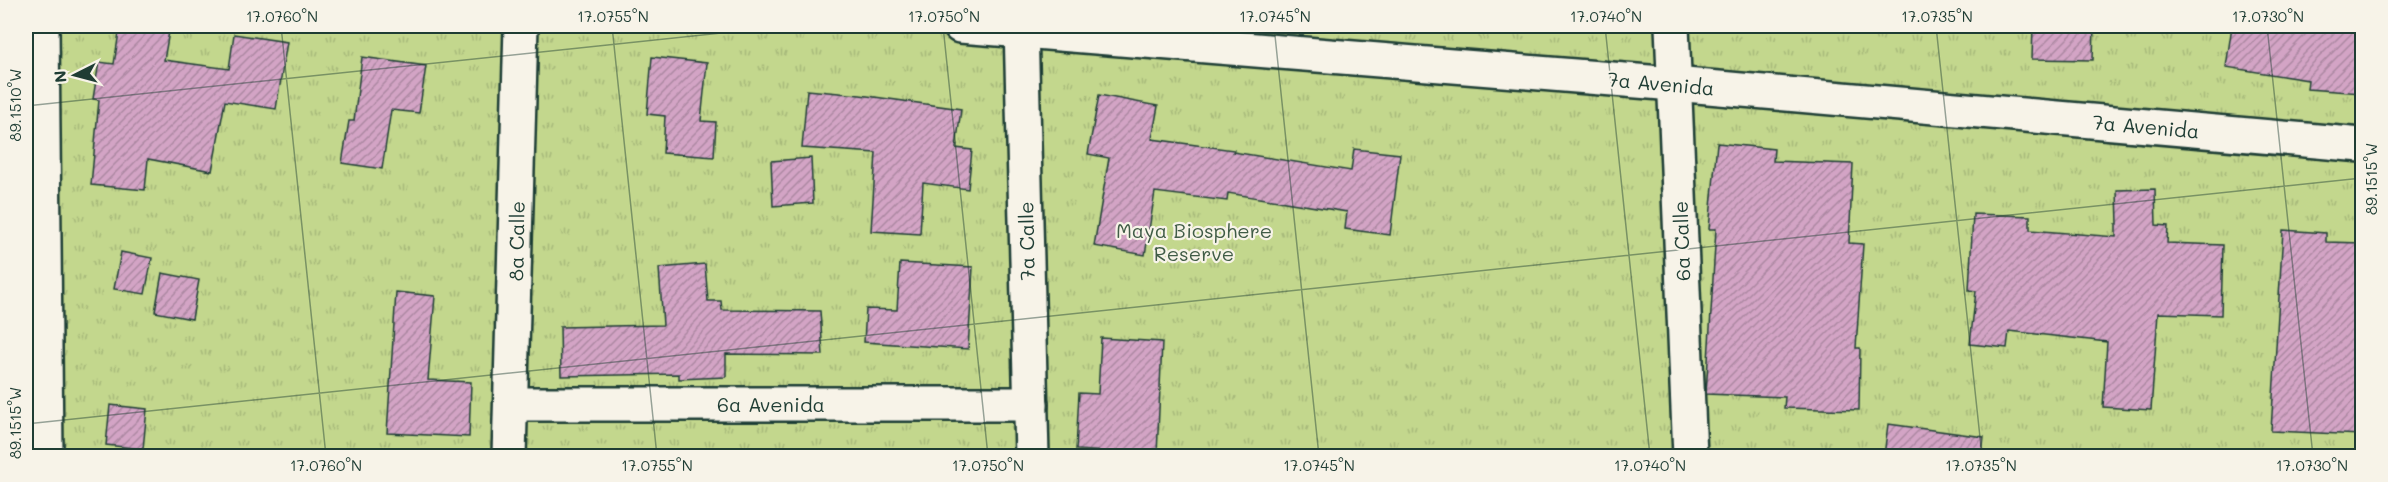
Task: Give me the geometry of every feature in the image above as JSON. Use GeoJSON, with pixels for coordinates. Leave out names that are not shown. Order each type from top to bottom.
{"type":"FeatureCollection","features":[{"type":"Feature","properties":{"kind":"street"},"geometry":{"type":"LineString","coordinates":[[42,26],[46,456]]}},
{"type":"Feature","properties":{"kind":"street","name":"8a Calle"},"geometry":{"type":"LineString","coordinates":[[509,456],[521,26]]}},
{"type":"Feature","properties":{"kind":"street","name":"7a Avenida"},"geometry":{"type":"LineString","coordinates":[[960,26],[1021,28],[2362,145]]}},
{"type":"Feature","properties":{"kind":"street","name":"6a Calle"},"geometry":{"type":"LineString","coordinates":[[1672,26],[1690,456]]}},
{"type":"Feature","properties":{"kind":"street","name":"7a Calle"},"geometry":{"type":"LineString","coordinates":[[1021,28],[1032,456]]}},
{"type":"Feature","properties":{"kind":"street","name":"6a Avenida"},"geometry":{"type":"LineString","coordinates":[[512,404],[1030,404]]}},
{"type":"Feature","properties":{"kind":"green space","name":"Maya Biosphere Reserve"},"geometry":{"type":"Polygon","coordinates":[[[26,26],[2362,26],[2362,456],[26,456],[26,26]]]}},
{"type":"Feature","properties":{"kind":"building"},"geometry":{"type":"Polygon","coordinates":[[[120,26],[170,26],[164,60],[229,69],[234,34],[287,42],[276,109],[225,101],[212,171],[148,159],[145,190],[91,185],[99,100],[93,99],[99,62],[114,64],[120,26]]]}},
{"type":"Feature","properties":{"kind":"building"},"geometry":{"type":"Polygon","coordinates":[[[2033,26],[2094,26],[2093,60],[2032,59],[2033,26]]]}},
{"type":"Feature","properties":{"kind":"building"},"geometry":{"type":"Polygon","coordinates":[[[2232,26],[2362,26],[2362,93],[2307,89],[2308,80],[2226,67],[2232,26]]]}},
{"type":"Feature","properties":{"kind":"building"},"geometry":{"type":"Polygon","coordinates":[[[362,57],[426,66],[419,113],[391,110],[382,169],[342,163],[349,121],[354,121],[362,57]]]}},
{"type":"Feature","properties":{"kind":"building"},"geometry":{"type":"Polygon","coordinates":[[[652,57],[707,63],[701,121],[716,122],[714,157],[663,153],[665,116],[647,114],[652,57]]]}},
{"type":"Feature","properties":{"kind":"building"},"geometry":{"type":"Polygon","coordinates":[[[807,90],[961,109],[956,148],[972,150],[968,189],[923,183],[920,234],[871,231],[876,153],[802,148],[807,90]]]}},
{"type":"Feature","properties":{"kind":"building"},"geometry":{"type":"Polygon","coordinates":[[[1099,95],[1158,106],[1152,139],[1234,150],[1233,152],[1351,171],[1354,149],[1400,154],[1390,235],[1345,229],[1347,212],[1228,193],[1227,201],[1155,192],[1145,255],[1094,246],[1109,158],[1088,154],[1099,95]]]}},
{"type":"Feature","properties":{"kind":"building"},"geometry":{"type":"Polygon","coordinates":[[[1717,143],[1774,149],[1773,161],[1853,164],[1849,243],[1863,244],[1856,348],[1860,348],[1859,410],[1784,408],[1785,397],[1706,394],[1716,229],[1709,229],[1717,143]]]}},
{"type":"Feature","properties":{"kind":"building"},"geometry":{"type":"Polygon","coordinates":[[[811,158],[813,203],[773,206],[771,161],[811,158]]]}},
{"type":"Feature","properties":{"kind":"building"},"geometry":{"type":"Polygon","coordinates":[[[2155,189],[2156,225],[2168,226],[2167,243],[2223,245],[2221,315],[2158,313],[2151,410],[2103,407],[2107,342],[2009,331],[2007,348],[1970,344],[1976,291],[1969,290],[1973,214],[2030,216],[2030,230],[2116,237],[2117,190],[2155,189]]]}},
{"type":"Feature","properties":{"kind":"building"},"geometry":{"type":"Polygon","coordinates":[[[2283,230],[2326,233],[2326,242],[2362,243],[2362,435],[2271,431],[2283,230]]]}},
{"type":"Feature","properties":{"kind":"building"},"geometry":{"type":"Polygon","coordinates":[[[121,252],[152,258],[145,294],[114,289],[121,252]]]}},
{"type":"Feature","properties":{"kind":"building"},"geometry":{"type":"Polygon","coordinates":[[[900,263],[973,267],[968,349],[864,342],[866,309],[897,310],[900,263]]]}},
{"type":"Feature","properties":{"kind":"building"},"geometry":{"type":"Polygon","coordinates":[[[705,264],[708,301],[721,301],[722,310],[820,311],[823,355],[726,354],[726,377],[679,379],[679,374],[561,376],[560,327],[663,325],[659,268],[705,264]]]}},
{"type":"Feature","properties":{"kind":"building"},"geometry":{"type":"Polygon","coordinates":[[[162,273],[199,280],[192,319],[155,312],[162,273]]]}},
{"type":"Feature","properties":{"kind":"building"},"geometry":{"type":"Polygon","coordinates":[[[396,292],[435,296],[428,380],[471,382],[469,437],[387,433],[396,292]]]}},
{"type":"Feature","properties":{"kind":"building"},"geometry":{"type":"Polygon","coordinates":[[[1101,338],[1162,342],[1157,455],[1076,450],[1079,393],[1098,394],[1101,338]]]}},
{"type":"Feature","properties":{"kind":"building"},"geometry":{"type":"Polygon","coordinates":[[[110,405],[147,409],[143,449],[106,445],[110,405]]]}},
{"type":"Feature","properties":{"kind":"building"},"geometry":{"type":"Polygon","coordinates":[[[1888,424],[1984,437],[1982,456],[1884,456],[1888,424]]]}}]}
